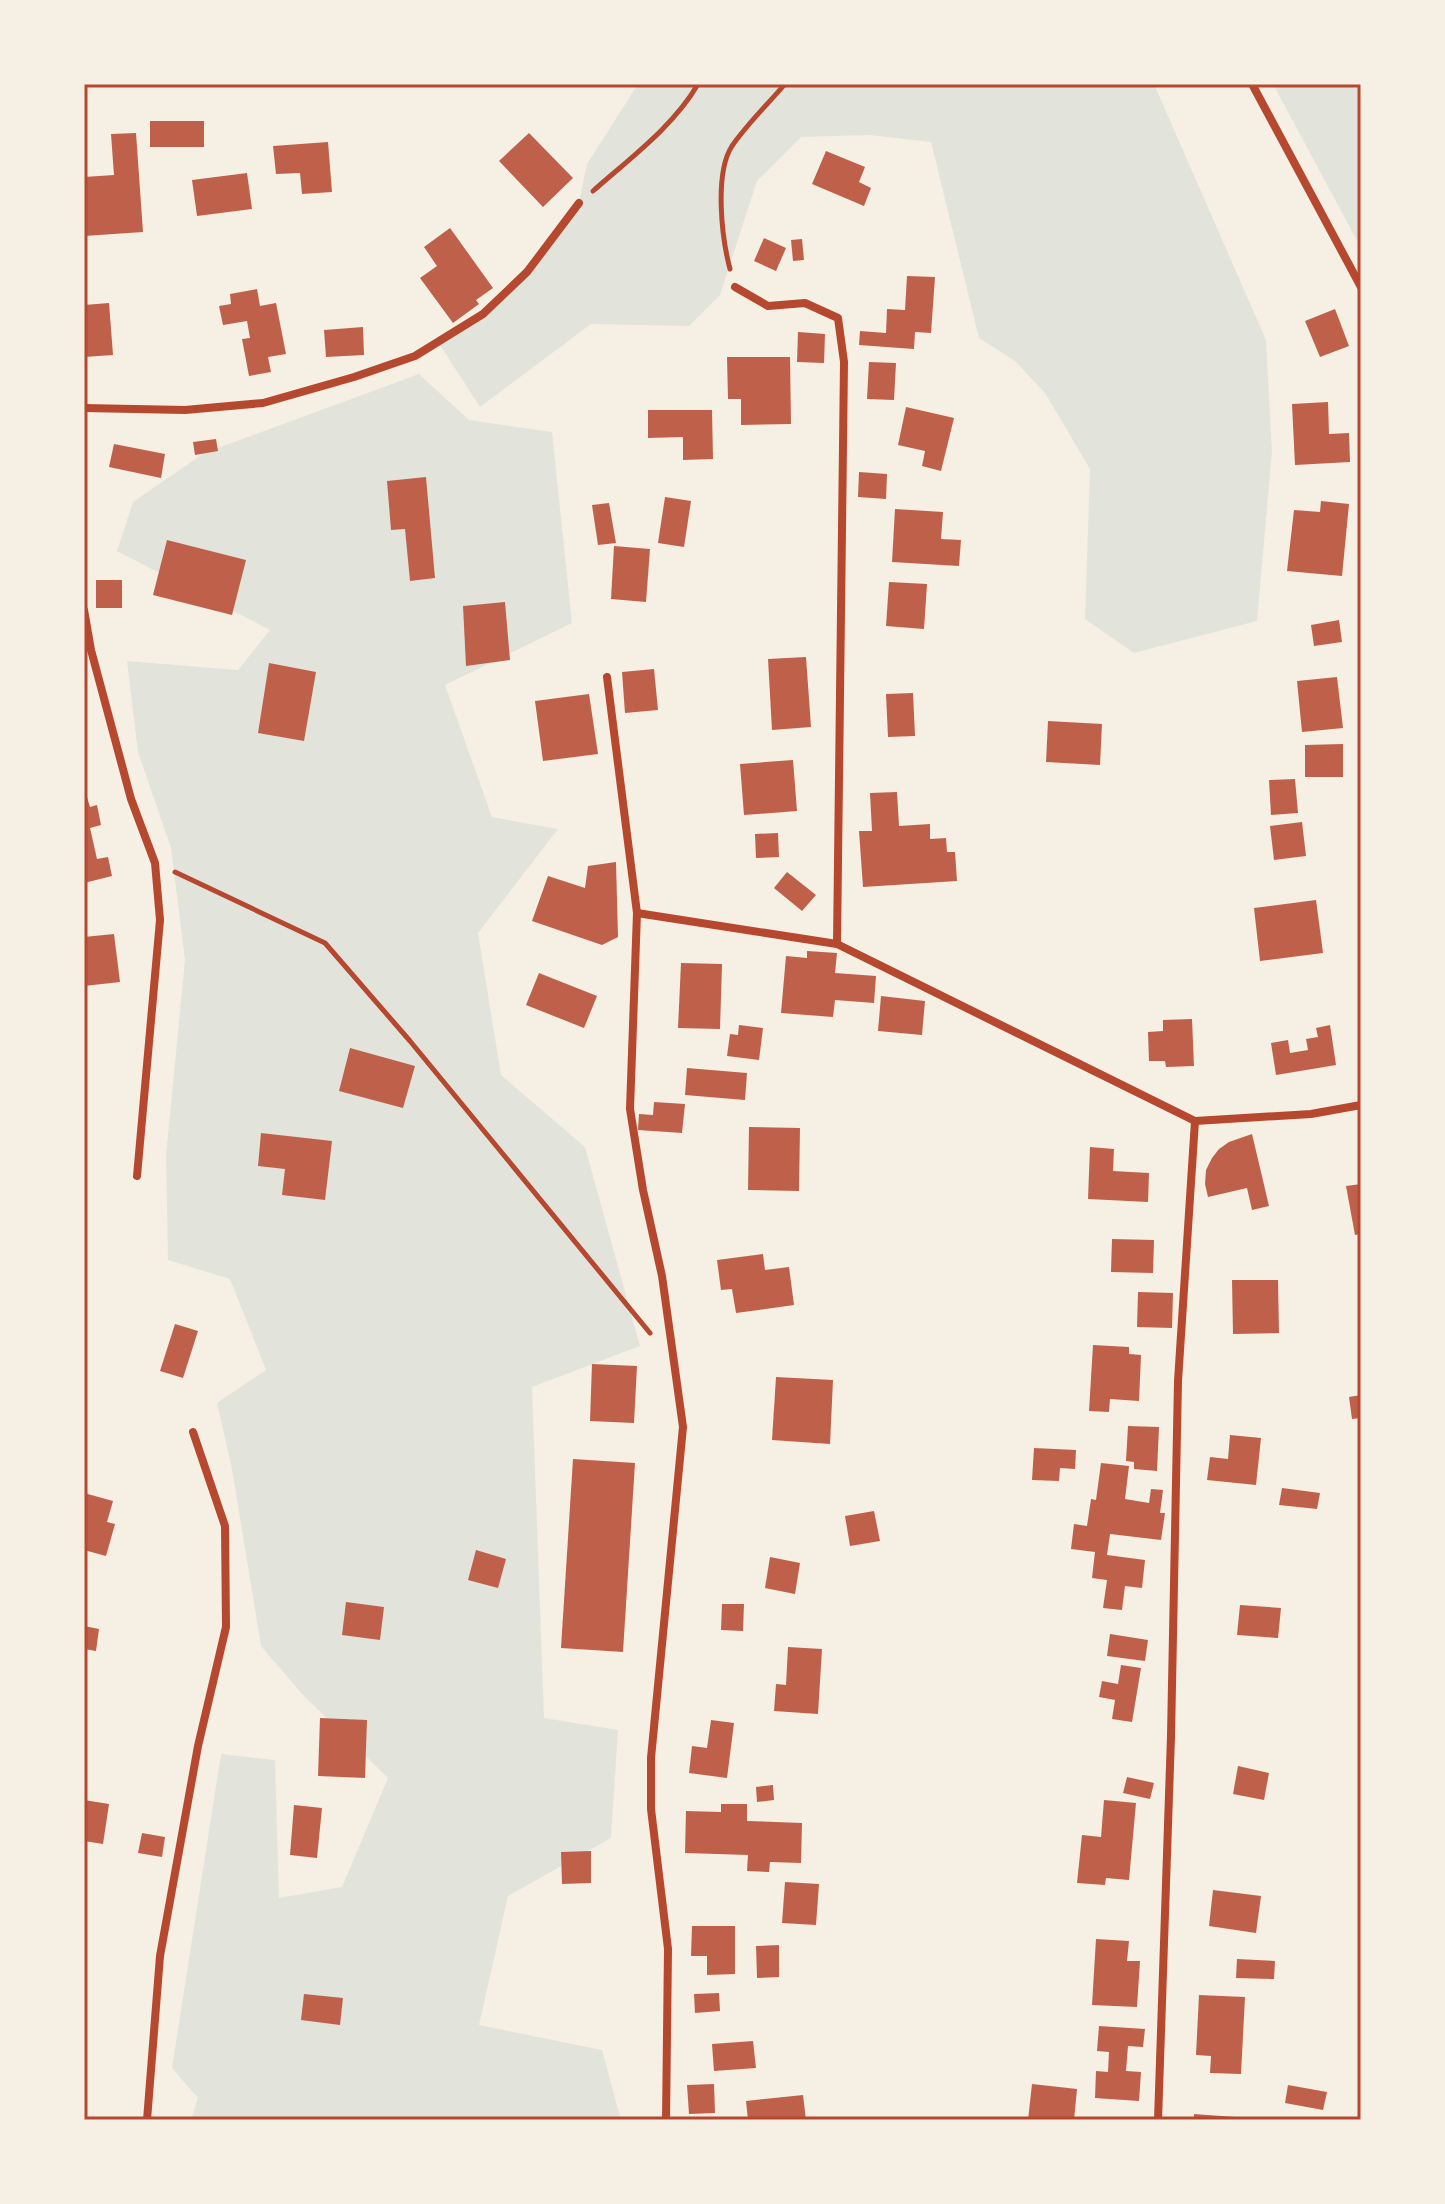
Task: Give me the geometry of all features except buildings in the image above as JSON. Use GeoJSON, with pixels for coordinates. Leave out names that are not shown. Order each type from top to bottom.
{"type":"FeatureCollection","features":[{"type":"Feature","properties":{"kind":"street"},"geometry":{"type":"LineString","coordinates":[[1252,84],[1361,287]]}},
{"type":"Feature","properties":{"kind":"street"},"geometry":{"type":"LineString","coordinates":[[84,408],[185,410],[263,403],[415,356],[483,314],[527,272],[579,203]]}},
{"type":"Feature","properties":{"kind":"street"},"geometry":{"type":"LineString","coordinates":[[735,287],[768,306],[805,303],[838,318],[844,362],[837,944]]}},
{"type":"Feature","properties":{"kind":"street"},"geometry":{"type":"LineString","coordinates":[[84,610],[91,650],[131,799],[155,863],[160,920],[137,1176]]}},
{"type":"Feature","properties":{"kind":"street"},"geometry":{"type":"LineString","coordinates":[[607,677],[637,913],[630,1109],[643,1190],[662,1276],[683,1427],[651,1758],[651,1809],[668,1949],[666,2120]]}},
{"type":"Feature","properties":{"kind":"street"},"geometry":{"type":"LineString","coordinates":[[637,913],[837,944],[1195,1121],[1311,1114],[1361,1105]]}},
{"type":"Feature","properties":{"kind":"street"},"geometry":{"type":"LineString","coordinates":[[1158,2120],[1171,1736],[1178,1381],[1195,1121]]}},
{"type":"Feature","properties":{"kind":"street"},"geometry":{"type":"LineString","coordinates":[[147,2120],[160,1956],[198,1746],[226,1627],[225,1526],[193,1432]]}},
{"type":"Feature","properties":{"kind":"path"},"geometry":{"type":"LineString","coordinates":[[579,203],[689,100],[698,84]]}},
{"type":"Feature","properties":{"kind":"path"},"geometry":{"type":"LineString","coordinates":[[735,287],[724,247],[722,181],[731,148],[785,84]]}},
{"type":"Feature","properties":{"kind":"path"},"geometry":{"type":"LineString","coordinates":[[155,863],[325,943],[410,1041],[674,1361]]}},
{"type":"Feature","properties":{"kind":"shaded area"},"geometry":{"type":"Polygon","coordinates":[[[638,84],[1154,84],[1266,340],[1272,451],[1257,621],[1134,653],[1085,619],[1090,469],[1045,393],[1015,361],[979,338],[931,142],[869,135],[801,137],[757,181],[720,295],[689,326],[591,324],[480,407],[438,342],[483,314],[527,272],[579,203],[587,164],[638,84]]]}},
{"type":"Feature","properties":{"kind":"shaded area"},"geometry":{"type":"Polygon","coordinates":[[[1273,84],[1361,84],[1361,248],[1273,84]]]}},
{"type":"Feature","properties":{"kind":"shaded area"},"geometry":{"type":"Polygon","coordinates":[[[419,374],[469,420],[552,432],[572,623],[445,685],[492,817],[558,829],[478,933],[501,1075],[585,1147],[640,1346],[532,1387],[544,1718],[618,1730],[611,1838],[508,1896],[479,2025],[602,2050],[621,2120],[191,2120],[198,2098],[172,2068],[221,1754],[275,1760],[279,1898],[342,1887],[388,1778],[301,1693],[261,1646],[232,1469],[217,1403],[266,1370],[230,1279],[168,1260],[166,1155],[185,960],[171,848],[138,752],[127,661],[238,670],[270,630],[117,551],[133,502],[204,453],[419,374]]]}}]}
